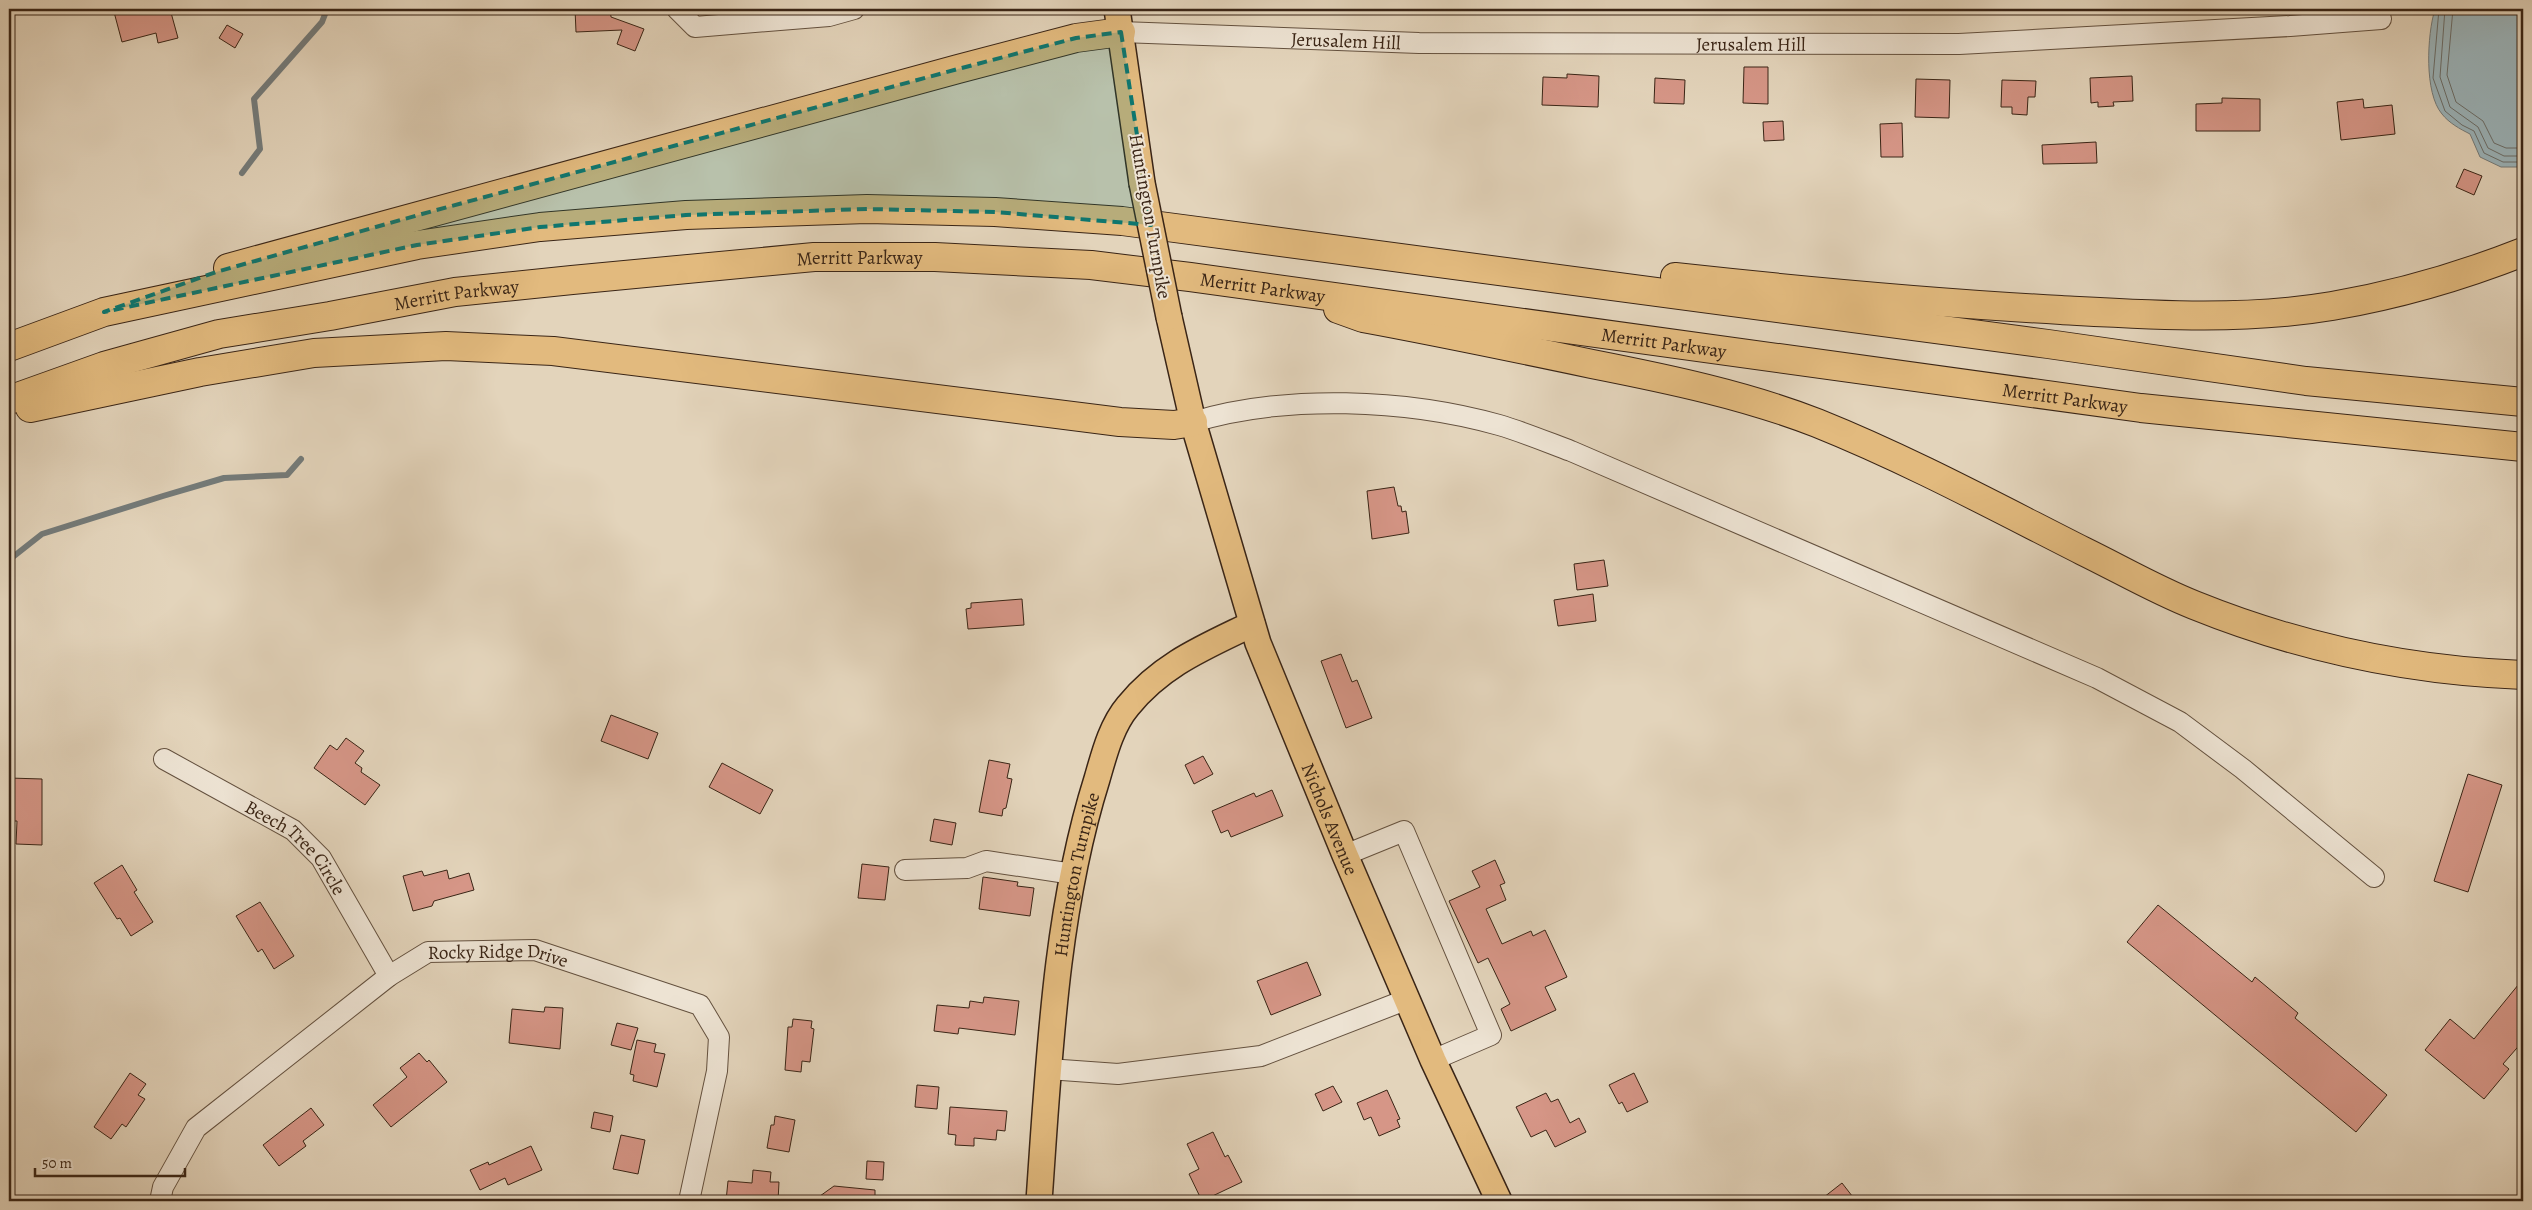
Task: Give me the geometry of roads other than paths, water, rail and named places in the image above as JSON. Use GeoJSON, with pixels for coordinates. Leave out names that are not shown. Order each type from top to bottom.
{"type":"FeatureCollection","features":[{"type":"Feature","properties":{"kind":"highway"},"geometry":{"type":"LineString","coordinates":[[9,347],[216,272],[422,214],[1076,38],[1119,21]]}},
{"type":"Feature","properties":{"kind":"highway"},"geometry":{"type":"LineString","coordinates":[[104,312],[417,245],[540,227],[686,215],[867,209],[996,212],[1122,221],[2048,344],[2306,381],[2523,402]]}},
{"type":"Feature","properties":{"kind":"highway"},"geometry":{"type":"LineString","coordinates":[[1387,256],[1542,262],[1825,293],[2000,306],[2166,315],[2225,316],[2332,306],[2380,296],[2432,283],[2523,252]]}},
{"type":"Feature","properties":{"kind":"highway","name":"Merritt Parkway"},"geometry":{"type":"LineString","coordinates":[[9,400],[104,366],[219,334],[330,316],[455,292],[814,257],[935,257],[1091,265],[1282,288],[2141,408],[2523,447]]}},
{"type":"Feature","properties":{"kind":"highway"},"geometry":{"type":"LineString","coordinates":[[1282,288],[1363,318],[1676,381],[1759,403],[1814,422],[1927,472],[2192,604],[2244,624],[2307,642],[2381,659],[2433,668],[2523,674]]}},
{"type":"Feature","properties":{"kind":"highway"},"geometry":{"type":"LineString","coordinates":[[9,412],[200,372],[314,353],[446,346],[553,351],[1120,422],[1174,425],[1193,422]]}},
{"type":"Feature","properties":{"kind":"main road","name":"Huntington Turnpike"},"geometry":{"type":"LineString","coordinates":[[1119,21],[1142,183],[1169,317],[1193,422]]}},
{"type":"Feature","properties":{"kind":"main road","name":"Nichols Avenue"},"geometry":{"type":"LineString","coordinates":[[1193,422],[1252,624],[1288,720],[1433,1060],[1499,1201]]}},
{"type":"Feature","properties":{"kind":"main road","name":"Huntington Turnpike"},"geometry":{"type":"LineString","coordinates":[[1039,1201],[1048,1069],[1073,874],[1087,809],[1107,745],[1126,708],[1152,679],[1180,659],[1252,624]]}},
{"type":"Feature","properties":{"kind":"street"},"geometry":{"type":"LineString","coordinates":[[677,9],[695,27],[829,16],[854,9]]}},
{"type":"Feature","properties":{"kind":"street","name":"Jerusalem Hill"},"geometry":{"type":"LineString","coordinates":[[1119,21],[1418,43],[1960,44],[2290,26],[2381,19]]}},
{"type":"Feature","properties":{"kind":"street"},"geometry":{"type":"LineString","coordinates":[[1193,422],[1231,413],[1288,407],[1348,404],[1394,406],[1445,413],[1500,425],[1571,451],[2097,678],[2180,722],[2243,769],[2374,876]]}},
{"type":"Feature","properties":{"kind":"street","name":"Beech Tree Circle"},"geometry":{"type":"LineString","coordinates":[[164,759],[293,830],[321,858],[389,976]]}},
{"type":"Feature","properties":{"kind":"street"},"geometry":{"type":"LineString","coordinates":[[1345,855],[1404,831],[1491,1035],[1433,1060]]}},
{"type":"Feature","properties":{"kind":"street"},"geometry":{"type":"LineString","coordinates":[[905,870],[967,868],[986,861],[1073,874]]}},
{"type":"Feature","properties":{"kind":"street","name":"Rocky Ridge Drive"},"geometry":{"type":"LineString","coordinates":[[160,1201],[163,1188],[196,1128],[389,976],[428,952],[535,950],[700,1005],[718,1037],[717,1071],[689,1201]]}},
{"type":"Feature","properties":{"kind":"street"},"geometry":{"type":"LineString","coordinates":[[1048,1069],[1118,1074],[1261,1056],[1408,999]]}},
{"type":"Feature","properties":{"kind":"water"},"geometry":{"type":"Polygon","coordinates":[[[2435,9],[2523,9],[2523,167],[2501,167],[2480,157],[2470,134],[2448,120],[2436,105],[2432,92],[2429,63],[2430,33],[2435,9]]]}},
{"type":"Feature","properties":{"kind":"waterway"},"geometry":{"type":"LineString","coordinates":[[242,173],[260,149],[254,99],[322,22],[327,9]]}},
{"type":"Feature","properties":{"kind":"waterway"},"geometry":{"type":"LineString","coordinates":[[9,560],[42,534],[224,478],[287,475],[301,459]]}}]}
